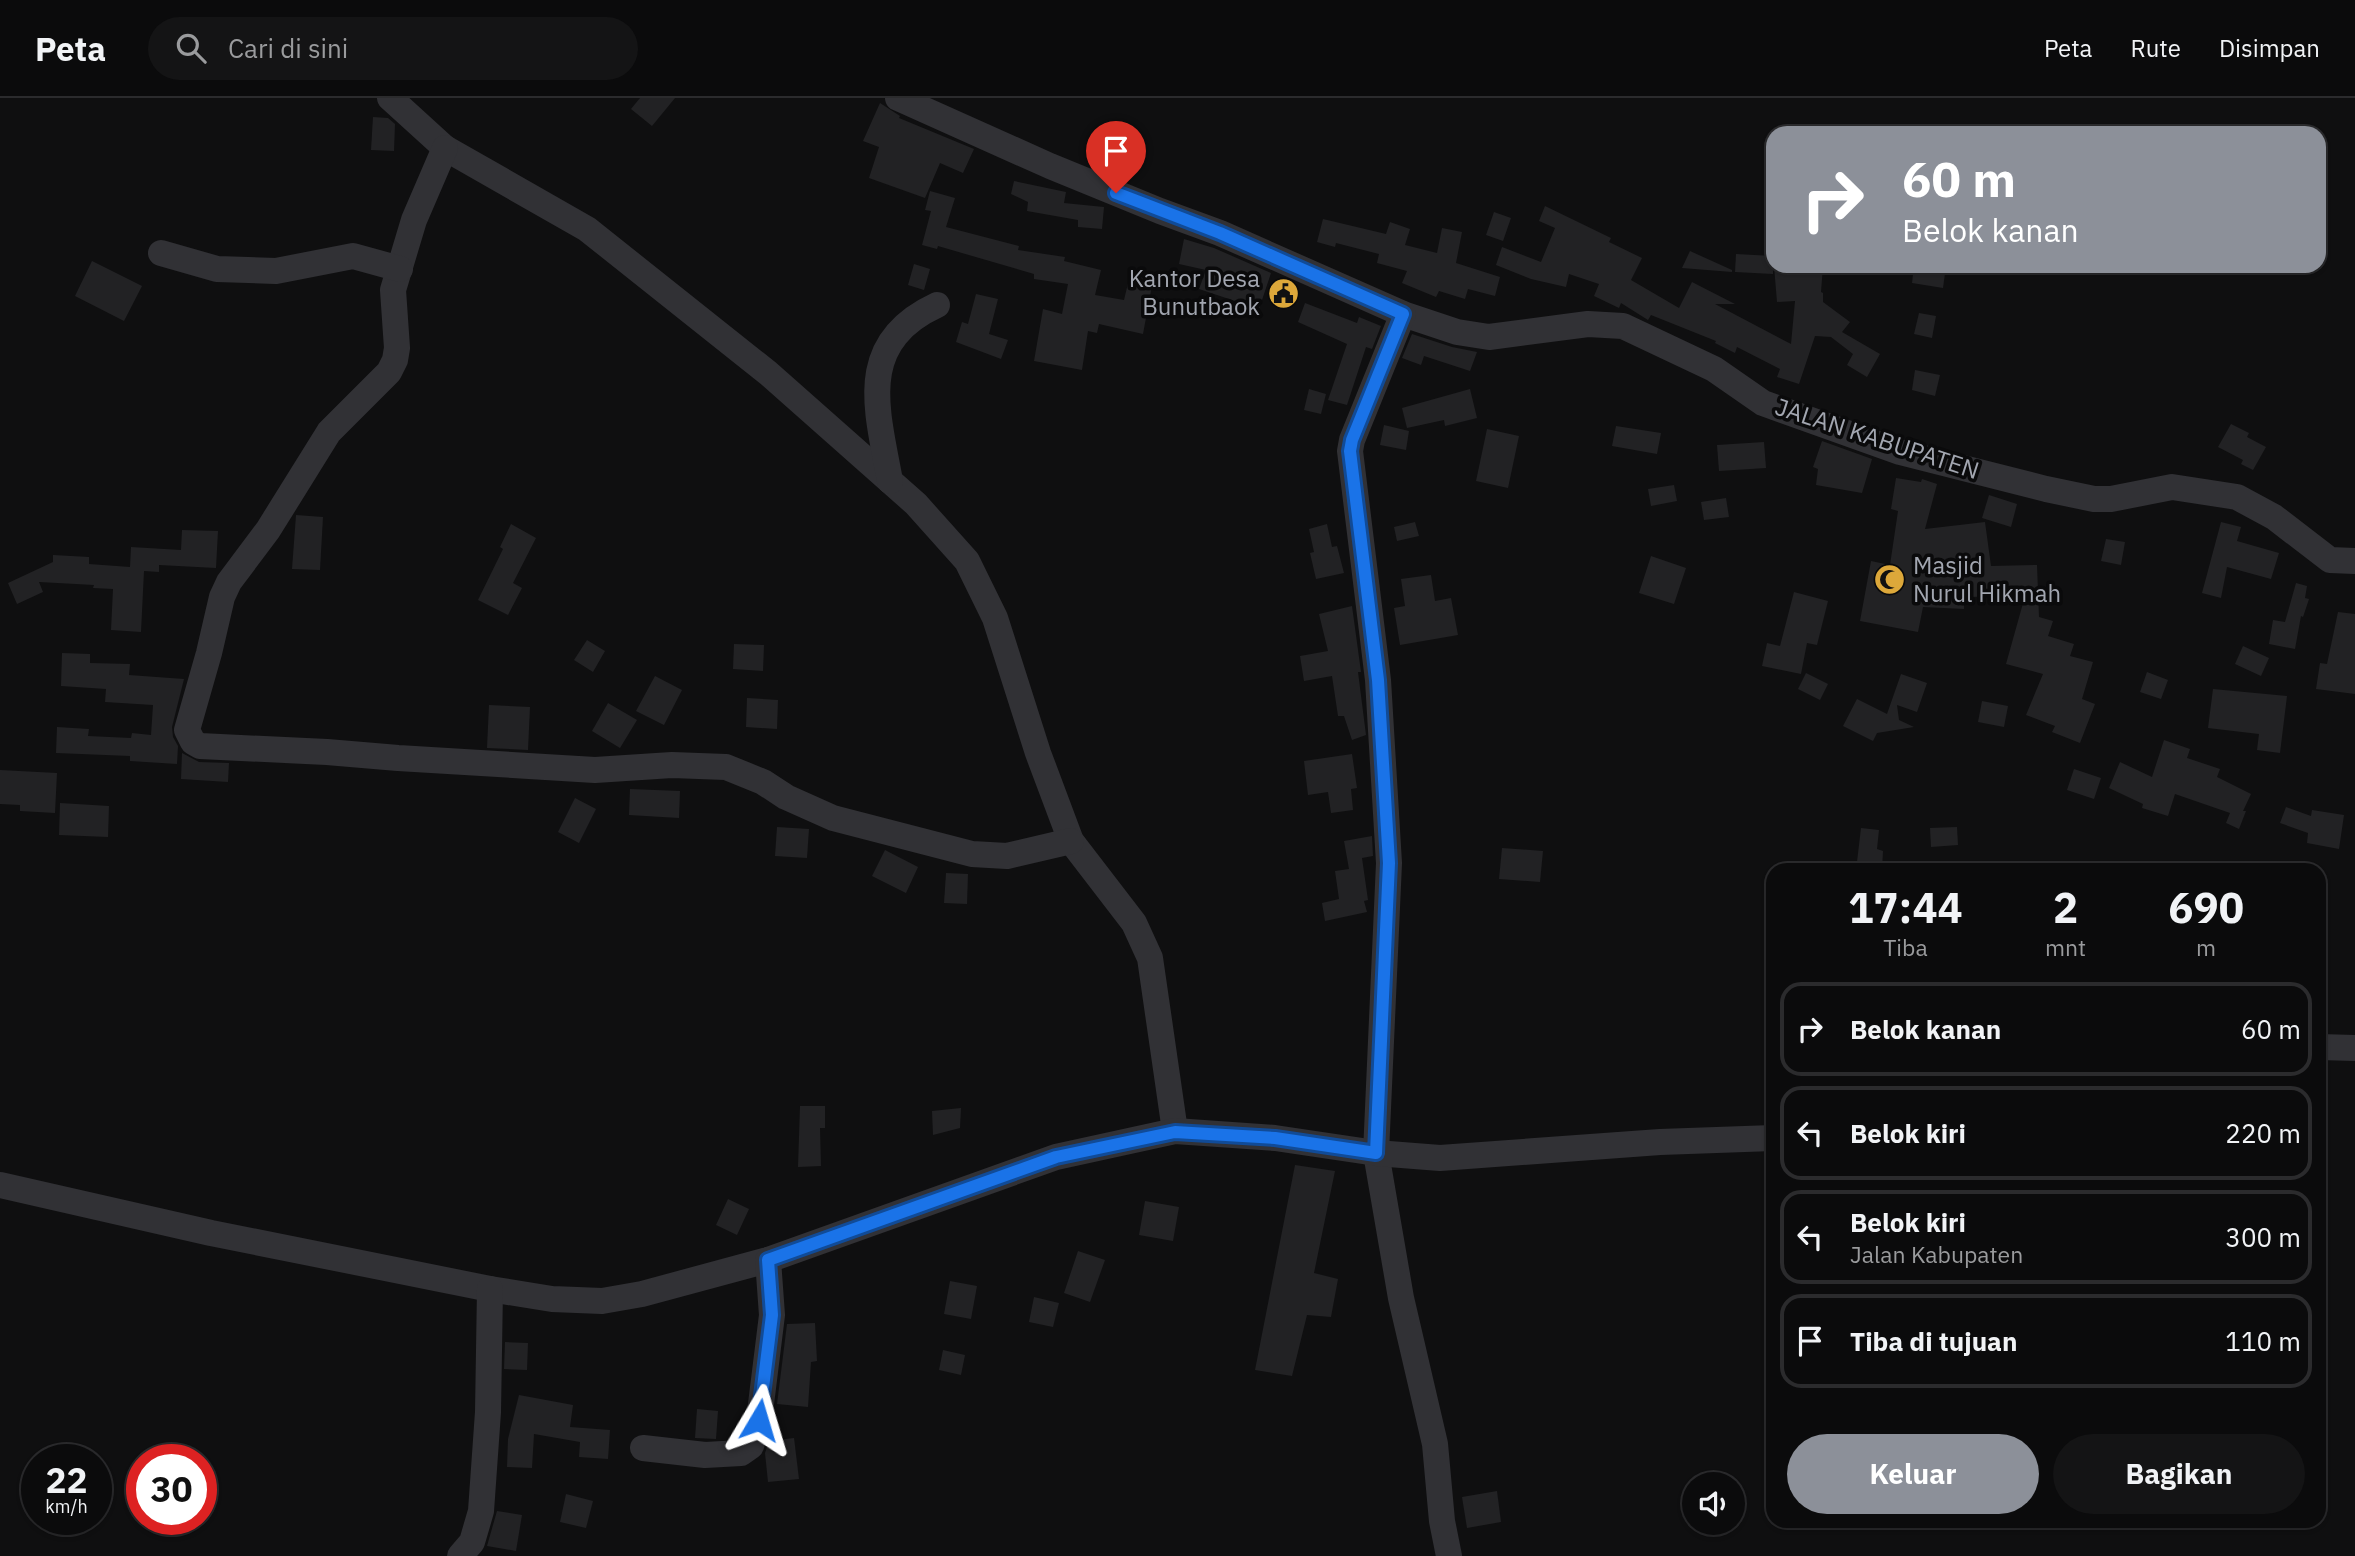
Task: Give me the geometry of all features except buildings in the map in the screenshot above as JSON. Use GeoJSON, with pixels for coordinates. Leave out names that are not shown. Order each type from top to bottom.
{"type":"FeatureCollection","features":[{"type":"Feature","properties":{"kind":"street"},"geometry":{"type":"LineString","coordinates":[[390,98],[444,148],[587,229],[768,373],[924,513],[967,561],[995,618],[1038,753],[1071,841],[1134,923],[1150,958],[1175,1132]]}},
{"type":"Feature","properties":{"kind":"street","name":"JALAN KABUPATEN"},"geometry":{"type":"LineString","coordinates":[[898,98],[1050,166],[1220,233],[1403,314],[1475,336],[1489,337],[1588,324],[1623,326],[1714,369],[1763,403],[1900,452],[2094,499],[2111,499],[2172,486],[2237,497],[2274,517],[2330,560],[2355,561]]}},
{"type":"Feature","properties":{"kind":"street"},"geometry":{"type":"LineString","coordinates":[[444,148],[423,197],[392,300],[397,348],[395,360],[389,372],[329,432],[268,530],[229,582],[222,597],[187,730],[193,742],[200,746],[595,770],[672,765],[726,767],[763,782],[786,797],[833,818],[972,854],[1007,856],[1071,841]]}},
{"type":"Feature","properties":{"kind":"street"},"geometry":{"type":"LineString","coordinates":[[162,253],[217,269],[275,271],[353,256],[400,268]]}},
{"type":"Feature","properties":{"kind":"street"},"geometry":{"type":"LineString","coordinates":[[890,481],[876,398],[881,361],[895,334],[914,316],[937,305]]}},
{"type":"Feature","properties":{"kind":"street"},"geometry":{"type":"LineString","coordinates":[[1403,314],[1352,440],[1350,451],[1378,680],[1389,863],[1376,1153],[1401,1298],[1435,1444],[1442,1521],[1449,1556]]}},
{"type":"Feature","properties":{"kind":"street"},"geometry":{"type":"LineString","coordinates":[[2326,1047],[2355,1048]]}},
{"type":"Feature","properties":{"kind":"street"},"geometry":{"type":"LineString","coordinates":[[0,1185],[211,1233],[490,1289],[552,1299],[603,1301],[642,1294],[768,1260],[1056,1157],[1175,1132],[1275,1138],[1376,1153],[1440,1158],[1660,1142],[1766,1138]]}},
{"type":"Feature","properties":{"kind":"street"},"geometry":{"type":"LineString","coordinates":[[643,1448],[705,1455],[741,1453],[751,1446],[759,1420],[772,1315],[768,1260]]}},
{"type":"Feature","properties":{"kind":"street"},"geometry":{"type":"LineString","coordinates":[[460,1556],[472,1542],[481,1511],[488,1412],[490,1289]]}},
{"type":"Feature","properties":{"kind":"place","name":"Kantor Desa Bunutbaok"},"geometry":{"type":"Point","coordinates":[1283,293]}},
{"type":"Feature","properties":{"kind":"place","name":"Masjid Nurul Hikmah"},"geometry":{"type":"Point","coordinates":[1890,580]}},
{"type":"Feature","properties":{"kind":"route"},"geometry":{"type":"LineString","coordinates":[[759,1420],[772,1315],[768,1260],[1056,1157],[1175,1132],[1275,1138],[1376,1153],[1389,863],[1378,680],[1350,451],[1352,440],[1403,314],[1220,233],[1116,193]]}}]}
